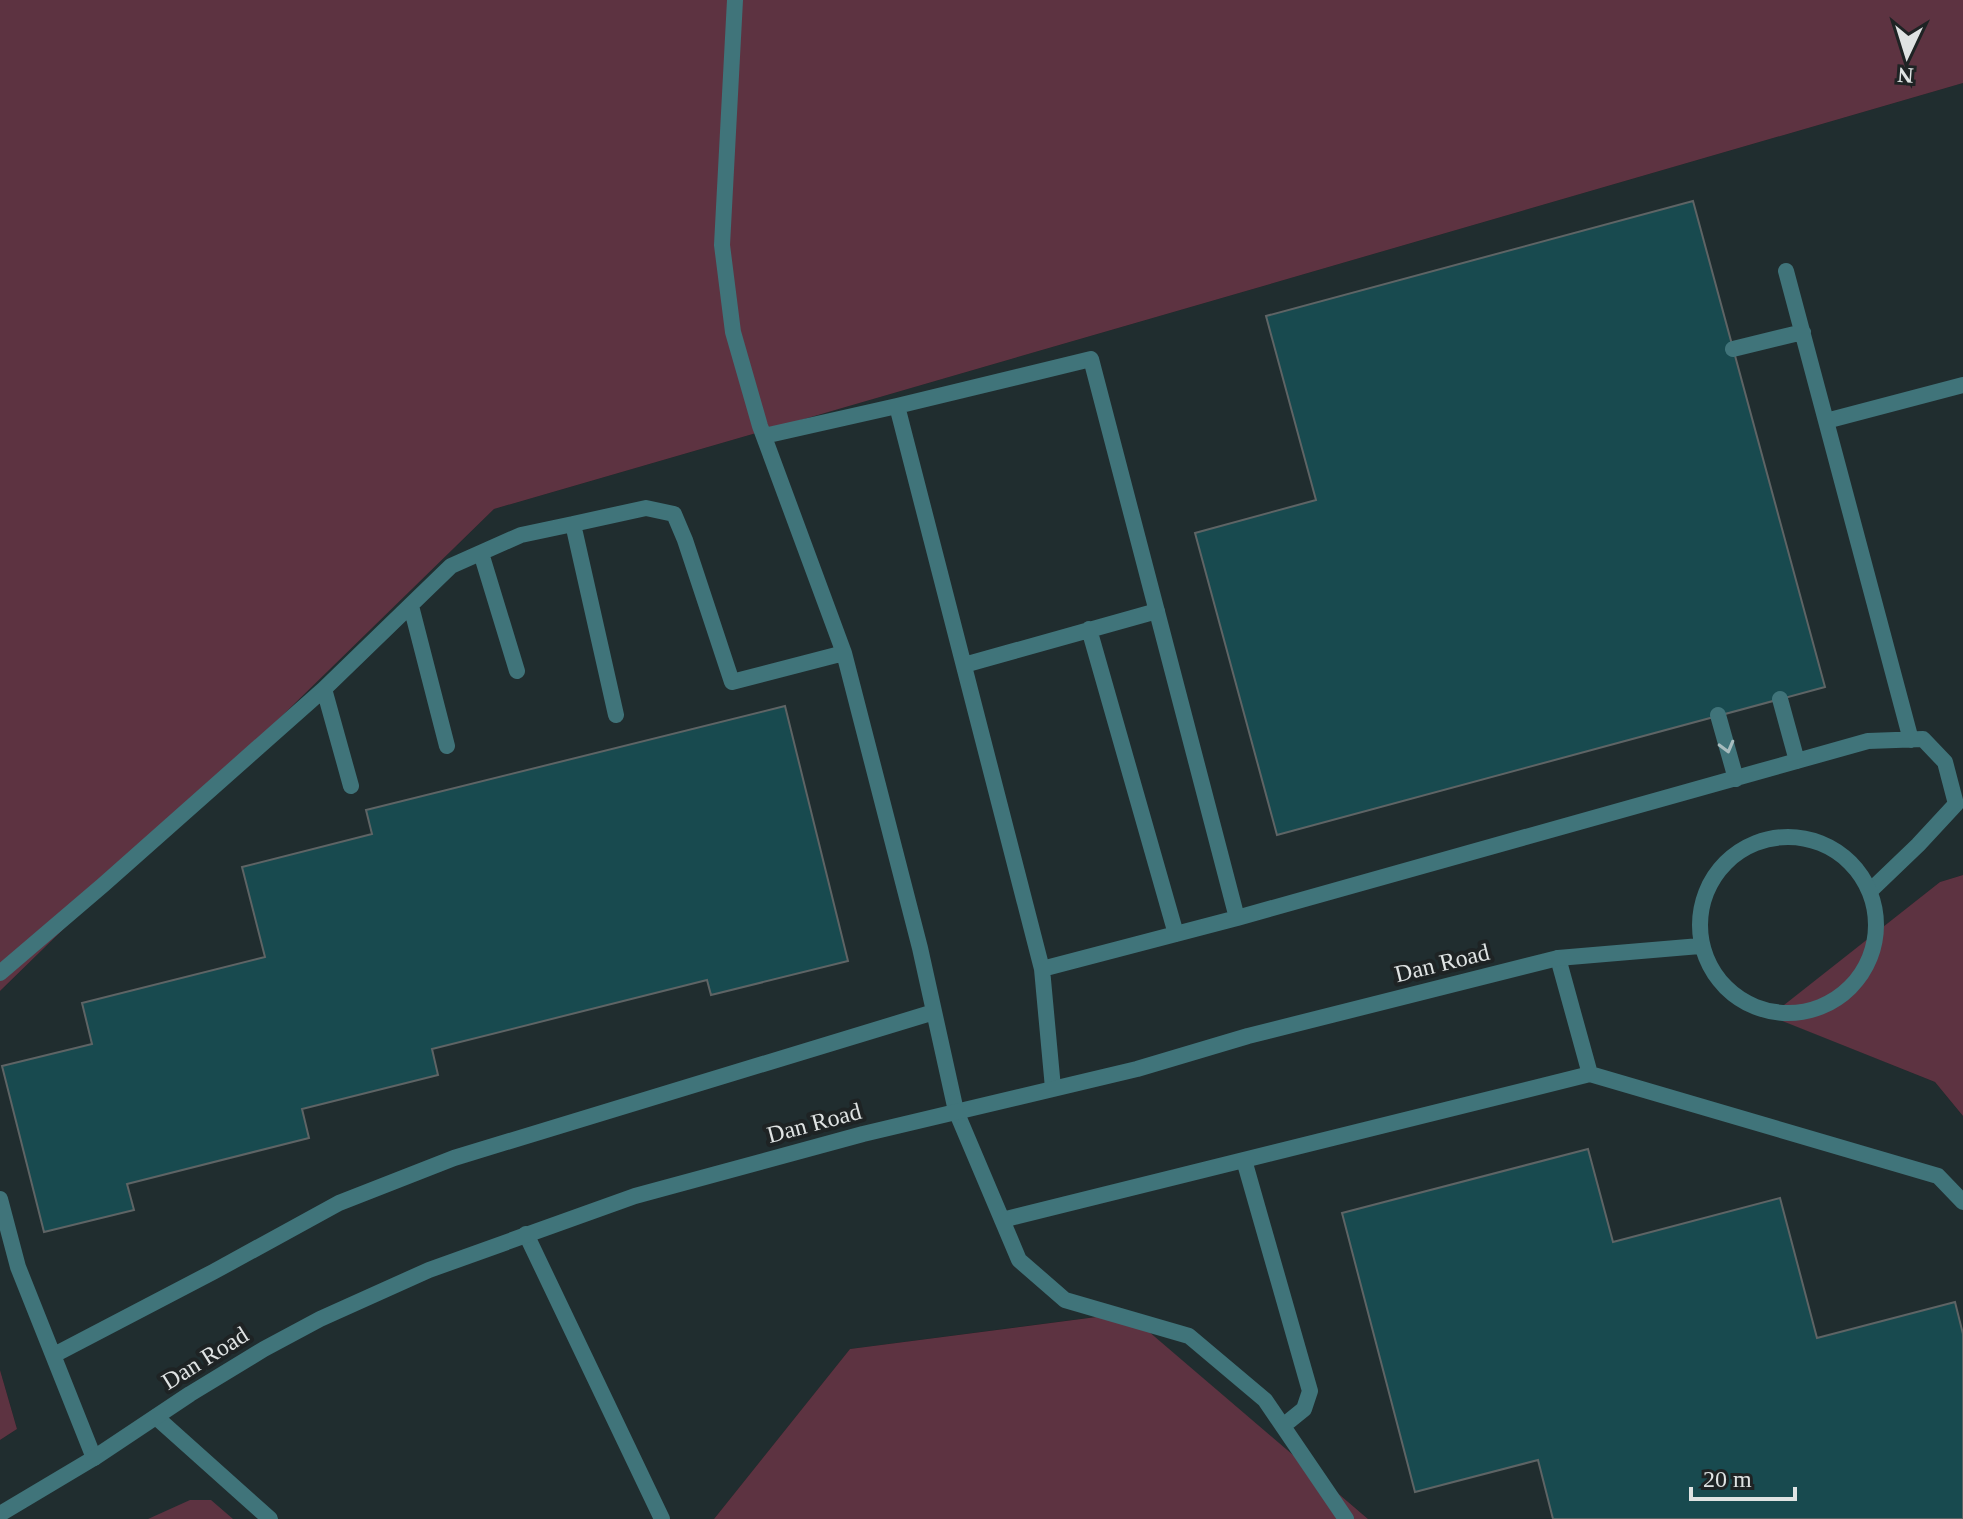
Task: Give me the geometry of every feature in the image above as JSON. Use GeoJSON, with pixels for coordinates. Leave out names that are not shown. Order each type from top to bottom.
{"type":"FeatureCollection","features":[{"type":"Feature","properties":{"kind":"street"},"geometry":{"type":"LineString","coordinates":[[735,0],[722,245],[733,332],[764,436],[844,653],[917,933],[956,1111],[1019,1260],[1065,1300],[1189,1336],[1265,1400],[1346,1519]]}},
{"type":"Feature","properties":{"kind":"street"},"geometry":{"type":"LineString","coordinates":[[1786,271],[1911,740]]}},
{"type":"Feature","properties":{"kind":"street"},"geometry":{"type":"LineString","coordinates":[[1733,349],[1803,332]]}},
{"type":"Feature","properties":{"kind":"street"},"geometry":{"type":"LineString","coordinates":[[764,436],[1091,359],[1237,918]]}},
{"type":"Feature","properties":{"kind":"street"},"geometry":{"type":"LineString","coordinates":[[1826,421],[1962,390]]}},
{"type":"Feature","properties":{"kind":"street"},"geometry":{"type":"LineString","coordinates":[[897,406],[1042,969],[1053,1088]]}},
{"type":"Feature","properties":{"kind":"street"},"geometry":{"type":"LineString","coordinates":[[0,973],[324,689],[451,566],[521,535],[646,508],[674,514],[732,682],[844,653]]}},
{"type":"Feature","properties":{"kind":"street"},"geometry":{"type":"LineString","coordinates":[[573,524],[616,715]]}},
{"type":"Feature","properties":{"kind":"street"},"geometry":{"type":"LineString","coordinates":[[481,553],[517,671]]}},
{"type":"Feature","properties":{"kind":"street"},"geometry":{"type":"LineString","coordinates":[[411,606],[447,746]]}},
{"type":"Feature","properties":{"kind":"street"},"geometry":{"type":"LineString","coordinates":[[964,665],[1157,611]]}},
{"type":"Feature","properties":{"kind":"street"},"geometry":{"type":"LineString","coordinates":[[1089,629],[1176,934]]}},
{"type":"Feature","properties":{"kind":"street"},"geometry":{"type":"LineString","coordinates":[[324,689],[351,786]]}},
{"type":"Feature","properties":{"kind":"street"},"geometry":{"type":"LineString","coordinates":[[1780,699],[1797,761]]}},
{"type":"Feature","properties":{"kind":"street"},"geometry":{"type":"LineString","coordinates":[[1718,715],[1736,779]]}},
{"type":"Feature","properties":{"kind":"street"},"geometry":{"type":"LineString","coordinates":[[1042,969],[1237,918],[1868,741],[1923,739],[1945,762],[1959,802],[1870,891]]}},
{"type":"Feature","properties":{"kind":"street"},"geometry":{"type":"LineString","coordinates":[[1770,838],[1800,838],[1829,847],[1853,865],[1870,891],[1876,919],[1874,947],[1863,972],[1845,993],[1820,1008],[1793,1014],[1765,1011],[1739,1000],[1718,980],[1700,946],[1699,926],[1704,896],[1719,870],[1741,849],[1770,838]]}},
{"type":"Feature","properties":{"kind":"street","name":"Dan Road"},"geometry":{"type":"LineString","coordinates":[[0,1514],[264,1349],[320,1319],[429,1270],[635,1196],[863,1134],[1137,1069],[1248,1036],[1558,958],[1700,946]]}},
{"type":"Feature","properties":{"kind":"street"},"geometry":{"type":"LineString","coordinates":[[1558,958],[1590,1074]]}},
{"type":"Feature","properties":{"kind":"street"},"geometry":{"type":"LineString","coordinates":[[54,1355],[339,1203],[454,1158],[934,1012]]}},
{"type":"Feature","properties":{"kind":"street"},"geometry":{"type":"LineString","coordinates":[[1002,1220],[1590,1074],[1938,1176],[1963,1202]]}},
{"type":"Feature","properties":{"kind":"street"},"geometry":{"type":"LineString","coordinates":[[1244,1160],[1310,1391],[1304,1409],[1283,1426]]}},
{"type":"Feature","properties":{"kind":"street"},"geometry":{"type":"LineString","coordinates":[[0,1199],[18,1267],[94,1458]]}},
{"type":"Feature","properties":{"kind":"street"},"geometry":{"type":"LineString","coordinates":[[526,1234],[662,1519]]}},
{"type":"Feature","properties":{"kind":"street"},"geometry":{"type":"LineString","coordinates":[[156,1417],[270,1519]]}},
{"type":"Feature","properties":{"kind":"shaded area"},"geometry":{"type":"Polygon","coordinates":[[[0,0],[1963,0],[1963,83],[494,509],[0,991],[0,0]]]}},
{"type":"Feature","properties":{"kind":"shaded area"},"geometry":{"type":"Polygon","coordinates":[[[1963,83],[1963,875],[1940,882],[1771,1016],[1935,1082],[1963,1116],[1963,1519],[1368,1519],[1126,1313],[850,1349],[714,1519],[0,1519],[0,1440],[17,1429],[0,1370],[0,991],[494,509],[1963,83]]]}},
{"type":"Feature","properties":{"kind":"shaded area"},"geometry":{"type":"Polygon","coordinates":[[[1963,875],[1963,1116],[1935,1082],[1770,1016],[1940,882],[1963,875]]]}},
{"type":"Feature","properties":{"kind":"shaded area"},"geometry":{"type":"Polygon","coordinates":[[[1127,1313],[1368,1519],[714,1519],[850,1349],[1127,1313]]]}},
{"type":"Feature","properties":{"kind":"shaded area"},"geometry":{"type":"Polygon","coordinates":[[[0,1370],[17,1429],[0,1440],[0,1370]]]}},
{"type":"Feature","properties":{"kind":"shaded area"},"geometry":{"type":"Polygon","coordinates":[[[190,1500],[211,1500],[233,1519],[148,1519],[190,1500]]]}},
{"type":"Feature","properties":{"kind":"building"},"geometry":{"type":"Polygon","coordinates":[[[1693,201],[1825,687],[1277,835],[1195,533],[1316,500],[1266,316],[1693,201]]]}},
{"type":"Feature","properties":{"kind":"building"},"geometry":{"type":"Polygon","coordinates":[[[785,706],[848,961],[711,995],[707,980],[432,1049],[438,1075],[302,1109],[309,1138],[127,1184],[134,1210],[44,1232],[2,1066],[92,1044],[82,1003],[265,957],[242,867],[372,834],[366,810],[785,706]]]}},
{"type":"Feature","properties":{"kind":"building"},"geometry":{"type":"Polygon","coordinates":[[[1588,1149],[1613,1242],[1780,1198],[1817,1338],[1955,1302],[1963,1334],[1963,1519],[1553,1519],[1538,1460],[1415,1492],[1342,1213],[1588,1149]]]}}]}
